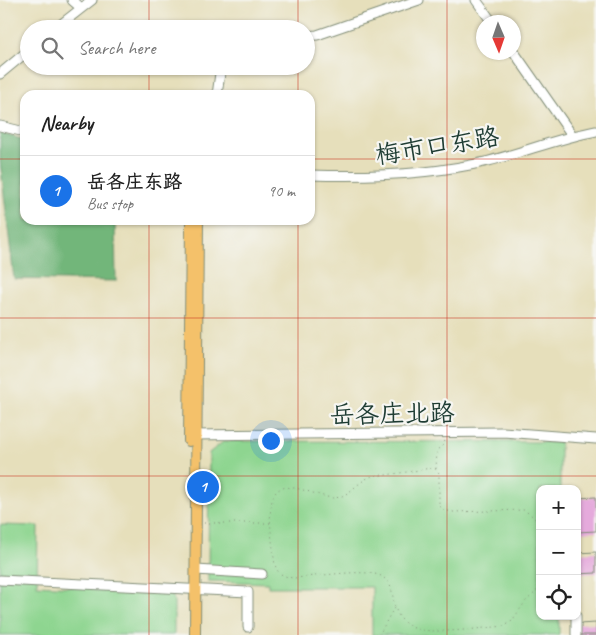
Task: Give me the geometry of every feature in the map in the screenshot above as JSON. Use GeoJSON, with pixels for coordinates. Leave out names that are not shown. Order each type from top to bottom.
{"type":"FeatureCollection","features":[{"type":"Feature","properties":{"kind":"main road"},"geometry":{"type":"LineString","coordinates":[[191,225],[192,588],[195,635]]}},
{"type":"Feature","properties":{"kind":"main road"},"geometry":{"type":"LineString","coordinates":[[189,635],[192,588],[196,570],[192,435],[198,225]]}},
{"type":"Feature","properties":{"kind":"street"},"geometry":{"type":"LineString","coordinates":[[72,0],[80,8]]}},
{"type":"Feature","properties":{"kind":"street"},"geometry":{"type":"LineString","coordinates":[[65,20],[92,0]]}},
{"type":"Feature","properties":{"kind":"street"},"geometry":{"type":"LineString","coordinates":[[315,35],[419,0]]}},
{"type":"Feature","properties":{"kind":"street"},"geometry":{"type":"LineString","coordinates":[[476,0],[487,15]]}},
{"type":"Feature","properties":{"kind":"street"},"geometry":{"type":"LineString","coordinates":[[0,74],[20,57]]}},
{"type":"Feature","properties":{"kind":"street"},"geometry":{"type":"LineString","coordinates":[[520,60],[572,135]]}},
{"type":"Feature","properties":{"kind":"street"},"geometry":{"type":"LineString","coordinates":[[218,90],[220,75]]}},
{"type":"Feature","properties":{"kind":"street"},"geometry":{"type":"LineString","coordinates":[[0,126],[20,131]]}},
{"type":"Feature","properties":{"kind":"street","name":"梅市口东路"},"geometry":{"type":"LineString","coordinates":[[315,175],[349,177],[411,173],[460,166],[490,161],[572,135],[596,131]]}},
{"type":"Feature","properties":{"kind":"street","name":"岳各庄北路"},"geometry":{"type":"LineString","coordinates":[[192,435],[503,432],[596,439]]}},
{"type":"Feature","properties":{"kind":"street"},"geometry":{"type":"LineString","coordinates":[[196,570],[262,574]]}},
{"type":"Feature","properties":{"kind":"street"},"geometry":{"type":"LineString","coordinates":[[0,580],[248,592],[248,627]]}},
{"type":"Feature","properties":{"kind":"street"},"geometry":{"type":"LineString","coordinates":[[576,620],[576,635]]}},
{"type":"Feature","properties":{"kind":"path"},"geometry":{"type":"LineString","coordinates":[[447,432],[444,445],[437,450],[436,469],[439,473],[439,506],[443,510],[453,512],[524,510],[534,517],[538,530]]}},
{"type":"Feature","properties":{"kind":"path"},"geometry":{"type":"LineString","coordinates":[[436,469],[430,468],[370,477],[348,493],[337,498],[326,498],[290,488],[280,488],[275,492],[272,500],[271,523],[275,566],[278,573],[284,577],[306,578],[362,573],[380,576],[390,584],[395,608],[402,621],[414,629],[435,632],[505,626],[536,592]]}},
{"type":"Feature","properties":{"kind":"path"},"geometry":{"type":"LineString","coordinates":[[196,523],[271,523]]}},
{"type":"Feature","properties":{"kind":"path"},"geometry":{"type":"LineString","coordinates":[[380,635],[395,608]]}},
{"type":"Feature","properties":{"kind":"green space"},"geometry":{"type":"Polygon","coordinates":[[[0,133],[20,139],[20,225],[115,225],[116,281],[14,279],[0,161],[0,133]]]}},
{"type":"Feature","properties":{"kind":"green space"},"geometry":{"type":"Polygon","coordinates":[[[224,441],[560,442],[560,485],[536,485],[536,620],[559,620],[559,635],[372,635],[372,587],[268,587],[268,583],[208,581],[209,453],[224,441]]]}},
{"type":"Feature","properties":{"kind":"green space"},"geometry":{"type":"Polygon","coordinates":[[[0,525],[38,526],[37,585],[171,592],[174,600],[174,635],[0,635],[0,525]]]}},
{"type":"Feature","properties":{"kind":"building"},"geometry":{"type":"Polygon","coordinates":[[[596,497],[596,531],[581,532],[581,498],[596,497]]]}},
{"type":"Feature","properties":{"kind":"building"},"geometry":{"type":"Polygon","coordinates":[[[596,552],[596,573],[581,574],[581,553],[596,552]]]}},
{"type":"Feature","properties":{"kind":"building"},"geometry":{"type":"Polygon","coordinates":[[[596,623],[596,635],[578,635],[578,624],[596,623]]]}},
{"type":"Feature","properties":{"kind":"place","name":"岳各庄东路"},"geometry":{"type":"Point","coordinates":[203,487]}}]}
